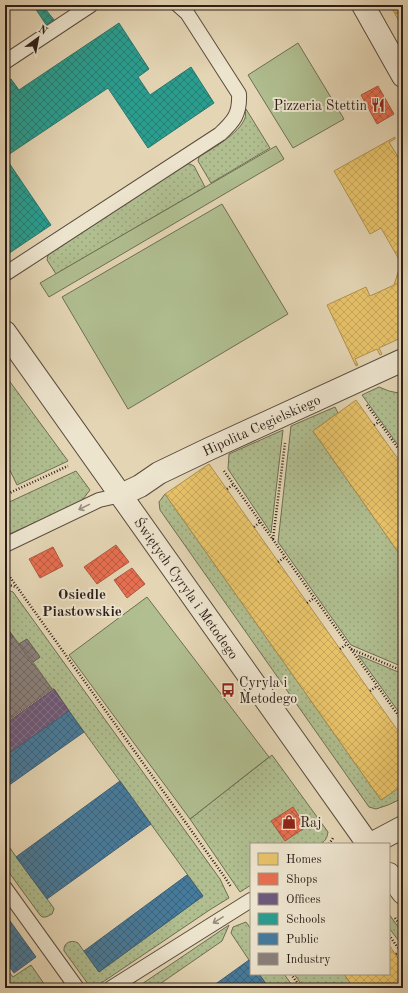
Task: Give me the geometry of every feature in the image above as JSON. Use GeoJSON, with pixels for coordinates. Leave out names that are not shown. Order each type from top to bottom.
{"type":"FeatureCollection","features":[{"type":"Feature","properties":{"kind":"street"},"geometry":{"type":"LineString","coordinates":[[363,5],[403,76]]}},
{"type":"Feature","properties":{"kind":"street","name":"Świętych Cyryla i Metodego"},"geometry":{"type":"LineString","coordinates":[[5,332],[368,843]]}},
{"type":"Feature","properties":{"kind":"street","name":"Hipolita Cegielskiego"},"geometry":{"type":"LineString","coordinates":[[121,495],[140,486],[159,473],[403,360]]}},
{"type":"Feature","properties":{"kind":"street"},"geometry":{"type":"LineString","coordinates":[[371,843],[403,827]]}},
{"type":"Feature","properties":{"kind":"street"},"geometry":{"type":"LineString","coordinates":[[390,875],[403,893]]}},
{"type":"Feature","properties":{"kind":"lane"},"geometry":{"type":"LineString","coordinates":[[5,62],[91,5]]}},
{"type":"Feature","properties":{"kind":"lane"},"geometry":{"type":"LineString","coordinates":[[5,274],[220,134],[230,125],[236,115],[239,104],[239,94],[187,13],[178,5]]}},
{"type":"Feature","properties":{"kind":"lane"},"geometry":{"type":"LineString","coordinates":[[5,545],[99,500],[121,495]]}},
{"type":"Feature","properties":{"kind":"lane"},"geometry":{"type":"LineString","coordinates":[[5,888],[77,988]]}},
{"type":"Feature","properties":{"kind":"lane"},"geometry":{"type":"LineString","coordinates":[[111,988],[246,903]]}},
{"type":"Feature","properties":{"kind":"path"},"geometry":{"type":"LineString","coordinates":[[352,384],[403,455]]}},
{"type":"Feature","properties":{"kind":"path"},"geometry":{"type":"LineString","coordinates":[[273,540],[288,412]]}},
{"type":"Feature","properties":{"kind":"path"},"geometry":{"type":"LineString","coordinates":[[374,425],[379,422]]}},
{"type":"Feature","properties":{"kind":"path"},"geometry":{"type":"LineString","coordinates":[[208,450],[234,484],[403,722]]}},
{"type":"Feature","properties":{"kind":"path"},"geometry":{"type":"LineString","coordinates":[[5,490],[6,495],[92,455]]}},
{"type":"Feature","properties":{"kind":"path"},"geometry":{"type":"LineString","coordinates":[[227,489],[234,484]]}},
{"type":"Feature","properties":{"kind":"path"},"geometry":{"type":"LineString","coordinates":[[254,527],[260,522]]}},
{"type":"Feature","properties":{"kind":"path"},"geometry":{"type":"LineString","coordinates":[[278,562],[285,557]]}},
{"type":"Feature","properties":{"kind":"path"},"geometry":{"type":"LineString","coordinates":[[5,570],[226,879],[246,903]]}},
{"type":"Feature","properties":{"kind":"path"},"geometry":{"type":"LineString","coordinates":[[5,584],[17,588]]}},
{"type":"Feature","properties":{"kind":"path"},"geometry":{"type":"LineString","coordinates":[[307,603],[314,598]]}},
{"type":"Feature","properties":{"kind":"path"},"geometry":{"type":"LineString","coordinates":[[340,649],[347,644]]}},
{"type":"Feature","properties":{"kind":"path"},"geometry":{"type":"LineString","coordinates":[[350,649],[403,671]]}},
{"type":"Feature","properties":{"kind":"path"},"geometry":{"type":"LineString","coordinates":[[370,692],[377,686]]}},
{"type":"Feature","properties":{"kind":"path"},"geometry":{"type":"LineString","coordinates":[[390,936],[402,950],[403,955]]}},
{"type":"Feature","properties":{"kind":"path"},"geometry":{"type":"LineString","coordinates":[[396,954],[402,950]]}},
{"type":"Feature","properties":{"kind":"path"},"geometry":{"type":"LineString","coordinates":[[292,975],[301,988]]}},
{"type":"Feature","properties":{"kind":"green space"},"geometry":{"type":"Polygon","coordinates":[[[298,43],[344,119],[293,148],[248,75],[298,43]]]}},
{"type":"Feature","properties":{"kind":"green space"},"geometry":{"type":"Polygon","coordinates":[[[246,109],[270,148],[211,183],[198,161],[199,157],[225,140],[237,130],[245,118],[246,109]]]}},
{"type":"Feature","properties":{"kind":"green space"},"geometry":{"type":"Polygon","coordinates":[[[276,146],[284,159],[49,297],[40,283],[276,146]]]}},
{"type":"Feature","properties":{"kind":"green space"},"geometry":{"type":"Polygon","coordinates":[[[186,164],[194,166],[205,187],[56,274],[47,260],[48,255],[186,164]]]}},
{"type":"Feature","properties":{"kind":"green space"},"geometry":{"type":"Polygon","coordinates":[[[222,204],[288,314],[128,409],[62,297],[222,204]]]}},
{"type":"Feature","properties":{"kind":"green space"},"geometry":{"type":"Polygon","coordinates":[[[5,375],[68,461],[17,485],[5,460],[5,375]]]}},
{"type":"Feature","properties":{"kind":"green space"},"geometry":{"type":"Polygon","coordinates":[[[379,387],[403,394],[403,452],[362,395],[379,387]]]}},
{"type":"Feature","properties":{"kind":"green space"},"geometry":{"type":"Polygon","coordinates":[[[335,407],[338,413],[313,431],[403,559],[403,667],[351,645],[278,542],[291,426],[335,407]]]}},
{"type":"Feature","properties":{"kind":"green space"},"geometry":{"type":"Polygon","coordinates":[[[283,430],[271,533],[228,469],[229,454],[283,430]]]}},
{"type":"Feature","properties":{"kind":"green space"},"geometry":{"type":"Polygon","coordinates":[[[76,471],[90,490],[79,503],[5,536],[5,504],[76,471]]]}},
{"type":"Feature","properties":{"kind":"green space"},"geometry":{"type":"Polygon","coordinates":[[[165,494],[381,800],[403,785],[403,798],[376,809],[369,807],[160,510],[159,502],[165,494]]]}},
{"type":"Feature","properties":{"kind":"green space"},"geometry":{"type":"Polygon","coordinates":[[[5,589],[13,592],[220,879],[229,898],[94,988],[91,988],[64,951],[64,948],[68,942],[73,941],[78,943],[99,972],[203,896],[33,662],[40,657],[27,639],[19,644],[5,625],[5,589]]]}},
{"type":"Feature","properties":{"kind":"green space"},"geometry":{"type":"Polygon","coordinates":[[[147,597],[269,757],[190,819],[69,655],[147,597]]]}},
{"type":"Feature","properties":{"kind":"green space"},"geometry":{"type":"Polygon","coordinates":[[[358,655],[403,674],[403,718],[358,655]]]}},
{"type":"Feature","properties":{"kind":"green space"},"geometry":{"type":"Polygon","coordinates":[[[272,755],[328,834],[322,843],[250,843],[250,886],[240,892],[190,819],[272,755]]]}},
{"type":"Feature","properties":{"kind":"green space"},"geometry":{"type":"Polygon","coordinates":[[[5,847],[10,848],[53,907],[54,909],[52,914],[46,917],[42,917],[40,915],[5,867],[5,847]]]}},
{"type":"Feature","properties":{"kind":"green space"},"geometry":{"type":"Polygon","coordinates":[[[390,915],[403,934],[402,945],[390,929],[390,915]]]}},
{"type":"Feature","properties":{"kind":"green space"},"geometry":{"type":"Polygon","coordinates":[[[246,922],[250,928],[250,962],[231,933],[233,927],[246,922]]]}},
{"type":"Feature","properties":{"kind":"green space"},"geometry":{"type":"Polygon","coordinates":[[[229,925],[222,941],[154,988],[136,988],[229,925]]]}},
{"type":"Feature","properties":{"kind":"green space"},"geometry":{"type":"Polygon","coordinates":[[[31,965],[47,988],[5,988],[5,967],[13,977],[31,965]]]}},
{"type":"Feature","properties":{"kind":"green space"},"geometry":{"type":"Polygon","coordinates":[[[260,975],[285,975],[294,988],[269,988],[260,975]]]}},
{"type":"Feature","properties":{"kind":"green space"},"geometry":{"type":"Polygon","coordinates":[[[295,975],[345,975],[354,988],[304,988],[295,975]]]}},
{"type":"Feature","properties":{"kind":"building: Homes"},"geometry":{"type":"Polygon","coordinates":[[[390,5],[403,5],[403,11],[395,14],[390,5]]]}},
{"type":"Feature","properties":{"kind":"building: Homes"},"geometry":{"type":"Polygon","coordinates":[[[403,11],[403,28],[395,14],[403,11]]]}},
{"type":"Feature","properties":{"kind":"building: Homes"},"geometry":{"type":"Polygon","coordinates":[[[395,137],[395,139],[389,142],[403,165],[403,337],[379,348],[382,354],[380,355],[377,349],[355,359],[358,365],[356,366],[327,305],[366,287],[370,296],[394,285],[401,263],[381,228],[370,234],[334,171],[395,137]]]}},
{"type":"Feature","properties":{"kind":"building: Homes"},"geometry":{"type":"Polygon","coordinates":[[[356,400],[403,466],[403,559],[313,431],[356,400]]]}},
{"type":"Feature","properties":{"kind":"building: Homes"},"geometry":{"type":"Polygon","coordinates":[[[209,464],[403,738],[403,785],[381,800],[165,494],[209,464]]]}},
{"type":"Feature","properties":{"kind":"building: Homes"},"geometry":{"type":"Polygon","coordinates":[[[390,946],[403,965],[403,988],[354,988],[345,975],[390,975],[390,946]]]}},
{"type":"Feature","properties":{"kind":"building: Shops","name":"Pizzeria Stettin"},"geometry":{"type":"Polygon","coordinates":[[[378,86],[394,114],[377,124],[361,95],[378,86]]]}},
{"type":"Feature","properties":{"kind":"building: Shops"},"geometry":{"type":"Polygon","coordinates":[[[116,545],[129,562],[97,584],[84,567],[116,545]]]}},
{"type":"Feature","properties":{"kind":"building: Shops"},"geometry":{"type":"Polygon","coordinates":[[[53,547],[63,566],[40,578],[29,559],[53,547]]]}},
{"type":"Feature","properties":{"kind":"building: Shops"},"geometry":{"type":"Polygon","coordinates":[[[132,568],[145,584],[127,598],[114,580],[132,568]]]}},
{"type":"Feature","properties":{"kind":"building: Shops"},"geometry":{"type":"Polygon","coordinates":[[[293,807],[306,827],[285,841],[271,821],[293,807]]]}},
{"type":"Feature","properties":{"kind":"building: Offices"},"geometry":{"type":"Polygon","coordinates":[[[5,625],[13,637],[5,643],[5,625]]]}},
{"type":"Feature","properties":{"kind":"building: Offices"},"geometry":{"type":"Polygon","coordinates":[[[54,689],[69,711],[5,756],[5,724],[54,689]]]}},
{"type":"Feature","properties":{"kind":"building: Schools"},"geometry":{"type":"Polygon","coordinates":[[[42,5],[55,21],[47,26],[35,8],[42,5]]]}},
{"type":"Feature","properties":{"kind":"building: Schools"},"geometry":{"type":"Polygon","coordinates":[[[119,23],[149,69],[138,77],[150,95],[191,67],[214,103],[148,148],[108,88],[5,157],[5,83],[11,79],[19,90],[119,23]]]}},
{"type":"Feature","properties":{"kind":"building: Schools"},"geometry":{"type":"Polygon","coordinates":[[[5,157],[51,225],[5,256],[5,157]]]}},
{"type":"Feature","properties":{"kind":"building: Public"},"geometry":{"type":"Polygon","coordinates":[[[69,711],[84,732],[5,788],[5,756],[69,711]]]}},
{"type":"Feature","properties":{"kind":"building: Public"},"geometry":{"type":"Polygon","coordinates":[[[120,781],[151,824],[47,899],[16,857],[120,781]]]}},
{"type":"Feature","properties":{"kind":"building: Public"},"geometry":{"type":"Polygon","coordinates":[[[187,875],[203,896],[99,972],[84,951],[187,875]]]}},
{"type":"Feature","properties":{"kind":"building: Public"},"geometry":{"type":"Polygon","coordinates":[[[5,914],[36,957],[14,973],[5,961],[5,914]]]}},
{"type":"Feature","properties":{"kind":"building: Public"},"geometry":{"type":"Polygon","coordinates":[[[249,960],[250,975],[260,975],[269,988],[210,988],[249,960]]]}},
{"type":"Feature","properties":{"kind":"building: Industry"},"geometry":{"type":"Polygon","coordinates":[[[13,637],[52,689],[10,719],[5,713],[5,643],[13,637]]]}},
{"type":"Feature","properties":{"kind":"building: Industry"},"geometry":{"type":"Polygon","coordinates":[[[27,639],[40,657],[33,662],[19,644],[27,639]]]}},
{"type":"Feature","properties":{"kind":"place","name":"Pizzeria Stettin"},"geometry":{"type":"Point","coordinates":[378,105]}},
{"type":"Feature","properties":{"kind":"place","name":"Cyryla i Metodego"},"geometry":{"type":"Point","coordinates":[228,690]}},
{"type":"Feature","properties":{"kind":"place","name":"Raj"},"geometry":{"type":"Point","coordinates":[289,822]}},
{"type":"Feature","properties":{"kind":"district","name":"Osiedle Piastowskie"},"geometry":{"type":"Point","coordinates":[82,602]}}]}
